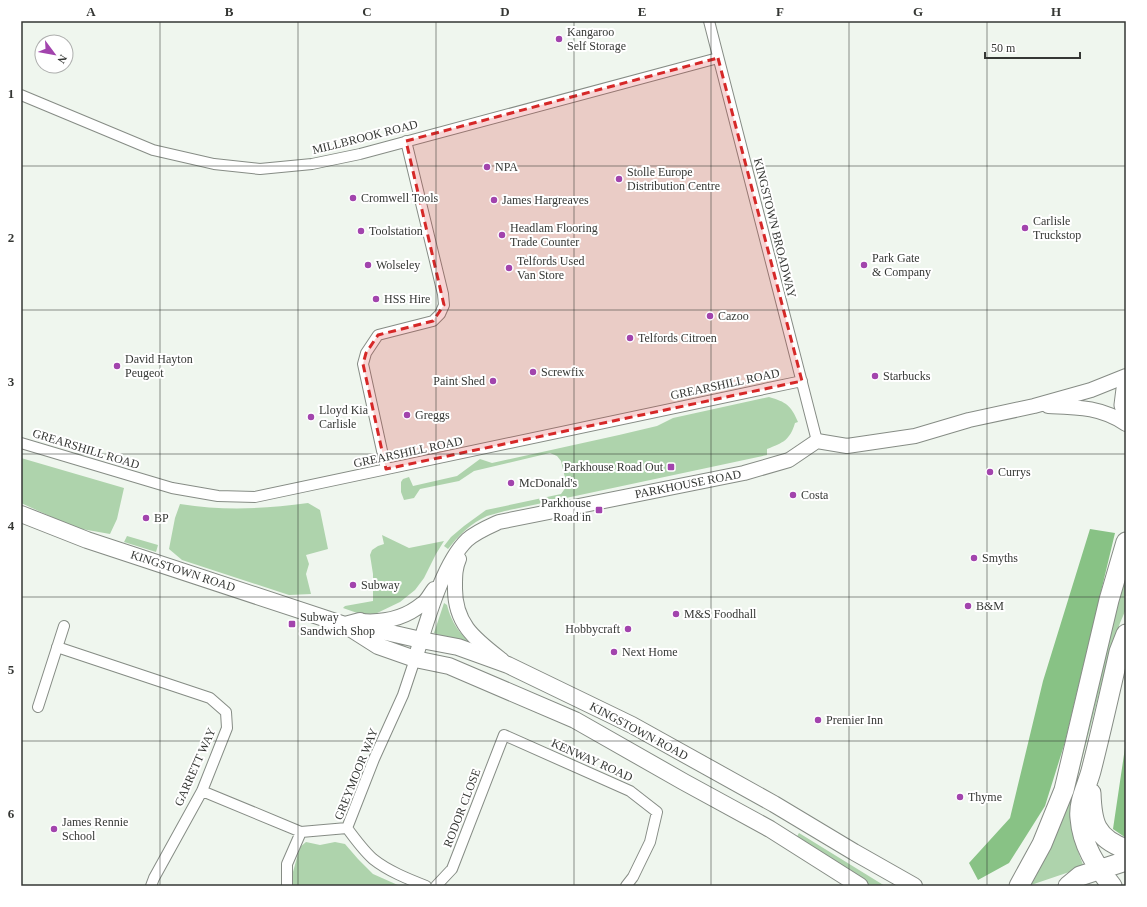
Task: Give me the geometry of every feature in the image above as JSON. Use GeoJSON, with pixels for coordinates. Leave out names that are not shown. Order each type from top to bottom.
{"type":"FeatureCollection","features":[{"type":"Feature","properties":{"kind":"highway"},"geometry":{"type":"LineString","coordinates":[[1126,389],[1124,405],[1126,412]]}},
{"type":"Feature","properties":{"kind":"highway"},"geometry":{"type":"LineString","coordinates":[[1019,886],[1042,844],[1064,790],[1109,600],[1126,542]]}},
{"type":"Feature","properties":{"kind":"highway"},"geometry":{"type":"LineString","coordinates":[[1112,886],[1100,870],[1085,842],[1080,817],[1081,804],[1090,773],[1119,652],[1126,634]]}},
{"type":"Feature","properties":{"kind":"highway"},"geometry":{"type":"LineString","coordinates":[[1090,773],[1092,814],[1095,825],[1110,841],[1126,849]]}},
{"type":"Feature","properties":{"kind":"highway"},"geometry":{"type":"LineString","coordinates":[[1068,886],[1080,876],[1126,861]]}},
{"type":"Feature","properties":{"kind":"main road","name":"KINGSTOWN ROAD"},"geometry":{"type":"LineString","coordinates":[[21,514],[87,540],[353,623],[421,640],[458,647],[508,665],[632,725],[774,804],[914,886]]}},
{"type":"Feature","properties":{"kind":"main road","name":"KINGSTOWN ROAD"},"geometry":{"type":"LineString","coordinates":[[353,623],[378,646],[415,659],[449,666],[575,720],[770,830],[860,886]]}},
{"type":"Feature","properties":{"kind":"street","name":"KINGSTOWN BROADWAY"},"geometry":{"type":"LineString","coordinates":[[709,21],[817,440]]}},
{"type":"Feature","properties":{"kind":"street","name":"MILLBROOK ROAD"},"geometry":{"type":"LineString","coordinates":[[21,95],[153,150],[222,164],[260,169],[312,164],[360,154],[718,58]]}},
{"type":"Feature","properties":{"kind":"street"},"geometry":{"type":"LineString","coordinates":[[386,469],[363,364],[366,353],[378,335],[433,321],[440,314],[444,305],[443,294],[406,141]]}},
{"type":"Feature","properties":{"kind":"street"},"geometry":{"type":"LineString","coordinates":[[817,440],[847,446],[915,436],[969,420],[1034,406],[1092,390],[1126,376]]}},
{"type":"Feature","properties":{"kind":"street","name":"GREARSHILL ROAD"},"geometry":{"type":"LineString","coordinates":[[21,443],[172,488],[218,496],[255,497],[802,381]]}},
{"type":"Feature","properties":{"kind":"street"},"geometry":{"type":"LineString","coordinates":[[1034,406],[1084,407],[1106,413],[1126,424]]}},
{"type":"Feature","properties":{"kind":"street","name":"PARKHOUSE ROAD"},"geometry":{"type":"LineString","coordinates":[[415,659],[445,575],[455,556],[467,540],[481,530],[499,522],[744,473],[789,460],[817,440]]}},
{"type":"Feature","properties":{"kind":"street"},"geometry":{"type":"LineString","coordinates":[[467,540],[455,568],[454,596],[458,615],[470,633],[508,665]]}},
{"type":"Feature","properties":{"kind":"street"},"geometry":{"type":"LineString","coordinates":[[353,623],[376,622],[401,618],[423,604],[445,575]]}},
{"type":"Feature","properties":{"kind":"street"},"geometry":{"type":"LineString","coordinates":[[38,707],[64,626]]}},
{"type":"Feature","properties":{"kind":"street","name":"GARRETT WAY"},"geometry":{"type":"LineString","coordinates":[[57,647],[210,698],[226,712],[226,728],[202,791],[151,886]]}},
{"type":"Feature","properties":{"kind":"street","name":"GREYMOOR WAY"},"geometry":{"type":"LineString","coordinates":[[415,659],[402,695],[374,759],[347,828],[374,859],[399,875],[426,886]]}},
{"type":"Feature","properties":{"kind":"street","name":"RODOR CLOSE"},"geometry":{"type":"LineString","coordinates":[[436,886],[452,869],[504,735]]}},
{"type":"Feature","properties":{"kind":"street","name":"KENWAY ROAD"},"geometry":{"type":"LineString","coordinates":[[504,735],[630,791],[657,812],[650,842],[633,877],[626,886]]}},
{"type":"Feature","properties":{"kind":"street"},"geometry":{"type":"LineString","coordinates":[[202,791],[301,832],[347,828]]}},
{"type":"Feature","properties":{"kind":"street"},"geometry":{"type":"LineString","coordinates":[[287,886],[287,864],[301,832]]}},
{"type":"Feature","properties":{"kind":"highlighted area"},"geometry":{"type":"Polygon","coordinates":[[[718,58],[802,381],[386,469],[363,364],[366,353],[378,335],[433,321],[444,305],[406,141],[718,58]]]}},
{"type":"Feature","properties":{"kind":"green space"},"geometry":{"type":"Polygon","coordinates":[[[769,397],[787,405],[793,412],[798,422],[795,423],[791,433],[785,440],[767,449],[767,455],[489,515],[470,526],[448,549],[444,546],[451,537],[486,510],[561,494],[566,487],[566,482],[561,461],[557,456],[550,453],[474,471],[459,481],[420,489],[414,498],[404,500],[401,492],[401,482],[403,479],[409,477],[413,486],[457,476],[480,459],[492,463],[657,426],[673,418],[769,397]]]}},
{"type":"Feature","properties":{"kind":"green space"},"geometry":{"type":"Polygon","coordinates":[[[21,458],[124,488],[117,519],[110,534],[76,528],[21,503],[21,458]]]}},
{"type":"Feature","properties":{"kind":"green space"},"geometry":{"type":"Polygon","coordinates":[[[308,503],[320,510],[328,549],[306,555],[309,564],[306,574],[311,594],[289,595],[182,560],[169,549],[175,518],[180,504],[213,508],[244,508],[275,507],[308,503]]]}},
{"type":"Feature","properties":{"kind":"green space"},"geometry":{"type":"Polygon","coordinates":[[[1090,529],[1115,533],[1065,742],[1045,806],[1009,863],[978,880],[969,863],[1010,818],[1043,681],[1090,529]]]}},
{"type":"Feature","properties":{"kind":"green space"},"geometry":{"type":"Polygon","coordinates":[[[382,535],[409,548],[444,541],[424,578],[415,590],[400,602],[373,615],[360,614],[343,608],[345,606],[373,601],[373,574],[370,555],[372,550],[384,544],[382,535]]]}},
{"type":"Feature","properties":{"kind":"green space"},"geometry":{"type":"Polygon","coordinates":[[[127,536],[158,545],[156,552],[124,542],[127,536]]]}},
{"type":"Feature","properties":{"kind":"green space"},"geometry":{"type":"Polygon","coordinates":[[[1126,564],[1126,609],[1106,666],[1072,799],[1072,826],[1084,867],[1028,886],[1126,564]]]}},
{"type":"Feature","properties":{"kind":"green space"},"geometry":{"type":"Polygon","coordinates":[[[444,603],[447,605],[451,617],[457,627],[473,646],[434,633],[444,603]]]}},
{"type":"Feature","properties":{"kind":"green space"},"geometry":{"type":"Polygon","coordinates":[[[1126,741],[1126,838],[1113,829],[1126,741]]]}},
{"type":"Feature","properties":{"kind":"green space"},"geometry":{"type":"Polygon","coordinates":[[[799,833],[885,886],[870,886],[795,840],[799,833]]]}},
{"type":"Feature","properties":{"kind":"green space"},"geometry":{"type":"Polygon","coordinates":[[[306,842],[320,845],[335,842],[345,844],[373,874],[400,886],[292,886],[291,879],[300,847],[306,842]]]}},
{"type":"Feature","properties":{"kind":"place","name":"Kangaroo Self Storage"},"geometry":{"type":"Point","coordinates":[559,39]}},
{"type":"Feature","properties":{"kind":"place","name":"NPA"},"geometry":{"type":"Point","coordinates":[487,167]}},
{"type":"Feature","properties":{"kind":"place","name":"Stolle Europe Distribution Centre"},"geometry":{"type":"Point","coordinates":[619,179]}},
{"type":"Feature","properties":{"kind":"place","name":"Cromwell Tools"},"geometry":{"type":"Point","coordinates":[353,198]}},
{"type":"Feature","properties":{"kind":"place","name":"James Hargreaves"},"geometry":{"type":"Point","coordinates":[494,200]}},
{"type":"Feature","properties":{"kind":"place","name":"Carlisle Truckstop"},"geometry":{"type":"Point","coordinates":[1025,228]}},
{"type":"Feature","properties":{"kind":"place","name":"Toolstation"},"geometry":{"type":"Point","coordinates":[361,231]}},
{"type":"Feature","properties":{"kind":"place","name":"Headlam Flooring Trade Counter"},"geometry":{"type":"Point","coordinates":[502,235]}},
{"type":"Feature","properties":{"kind":"place","name":"Wolseley"},"geometry":{"type":"Point","coordinates":[368,265]}},
{"type":"Feature","properties":{"kind":"place","name":"Park Gate & Company"},"geometry":{"type":"Point","coordinates":[864,265]}},
{"type":"Feature","properties":{"kind":"place","name":"Telfords Used Van Store"},"geometry":{"type":"Point","coordinates":[509,268]}},
{"type":"Feature","properties":{"kind":"place","name":"HSS Hire"},"geometry":{"type":"Point","coordinates":[376,299]}},
{"type":"Feature","properties":{"kind":"place","name":"Cazoo"},"geometry":{"type":"Point","coordinates":[710,316]}},
{"type":"Feature","properties":{"kind":"place","name":"Telfords Citroen"},"geometry":{"type":"Point","coordinates":[630,338]}},
{"type":"Feature","properties":{"kind":"place","name":"David Hayton Peugeot"},"geometry":{"type":"Point","coordinates":[117,366]}},
{"type":"Feature","properties":{"kind":"place","name":"Screwfix"},"geometry":{"type":"Point","coordinates":[533,372]}},
{"type":"Feature","properties":{"kind":"place","name":"Starbucks"},"geometry":{"type":"Point","coordinates":[875,376]}},
{"type":"Feature","properties":{"kind":"place","name":"Paint Shed"},"geometry":{"type":"Point","coordinates":[493,381]}},
{"type":"Feature","properties":{"kind":"place","name":"Greggs"},"geometry":{"type":"Point","coordinates":[407,415]}},
{"type":"Feature","properties":{"kind":"place","name":"Lloyd Kia Carlisle"},"geometry":{"type":"Point","coordinates":[311,417]}},
{"type":"Feature","properties":{"kind":"place","name":"Parkhouse Road Out"},"geometry":{"type":"Point","coordinates":[671,467]}},
{"type":"Feature","properties":{"kind":"place","name":"Currys"},"geometry":{"type":"Point","coordinates":[990,472]}},
{"type":"Feature","properties":{"kind":"place","name":"McDonald's"},"geometry":{"type":"Point","coordinates":[511,483]}},
{"type":"Feature","properties":{"kind":"place","name":"Costa"},"geometry":{"type":"Point","coordinates":[793,495]}},
{"type":"Feature","properties":{"kind":"place","name":"Parkhouse Road in"},"geometry":{"type":"Point","coordinates":[599,510]}},
{"type":"Feature","properties":{"kind":"place","name":"BP"},"geometry":{"type":"Point","coordinates":[146,518]}},
{"type":"Feature","properties":{"kind":"place","name":"Smyths"},"geometry":{"type":"Point","coordinates":[974,558]}},
{"type":"Feature","properties":{"kind":"place","name":"Subway"},"geometry":{"type":"Point","coordinates":[353,585]}},
{"type":"Feature","properties":{"kind":"place","name":"B&M"},"geometry":{"type":"Point","coordinates":[968,606]}},
{"type":"Feature","properties":{"kind":"place","name":"M&S Foodhall"},"geometry":{"type":"Point","coordinates":[676,614]}},
{"type":"Feature","properties":{"kind":"place","name":"Subway Sandwich Shop"},"geometry":{"type":"Point","coordinates":[292,624]}},
{"type":"Feature","properties":{"kind":"place","name":"Hobbycraft"},"geometry":{"type":"Point","coordinates":[628,629]}},
{"type":"Feature","properties":{"kind":"place","name":"Next Home"},"geometry":{"type":"Point","coordinates":[614,652]}},
{"type":"Feature","properties":{"kind":"place","name":"Premier Inn"},"geometry":{"type":"Point","coordinates":[818,720]}},
{"type":"Feature","properties":{"kind":"place","name":"Thyme"},"geometry":{"type":"Point","coordinates":[960,797]}},
{"type":"Feature","properties":{"kind":"place","name":"James Rennie School"},"geometry":{"type":"Point","coordinates":[54,829]}}]}
